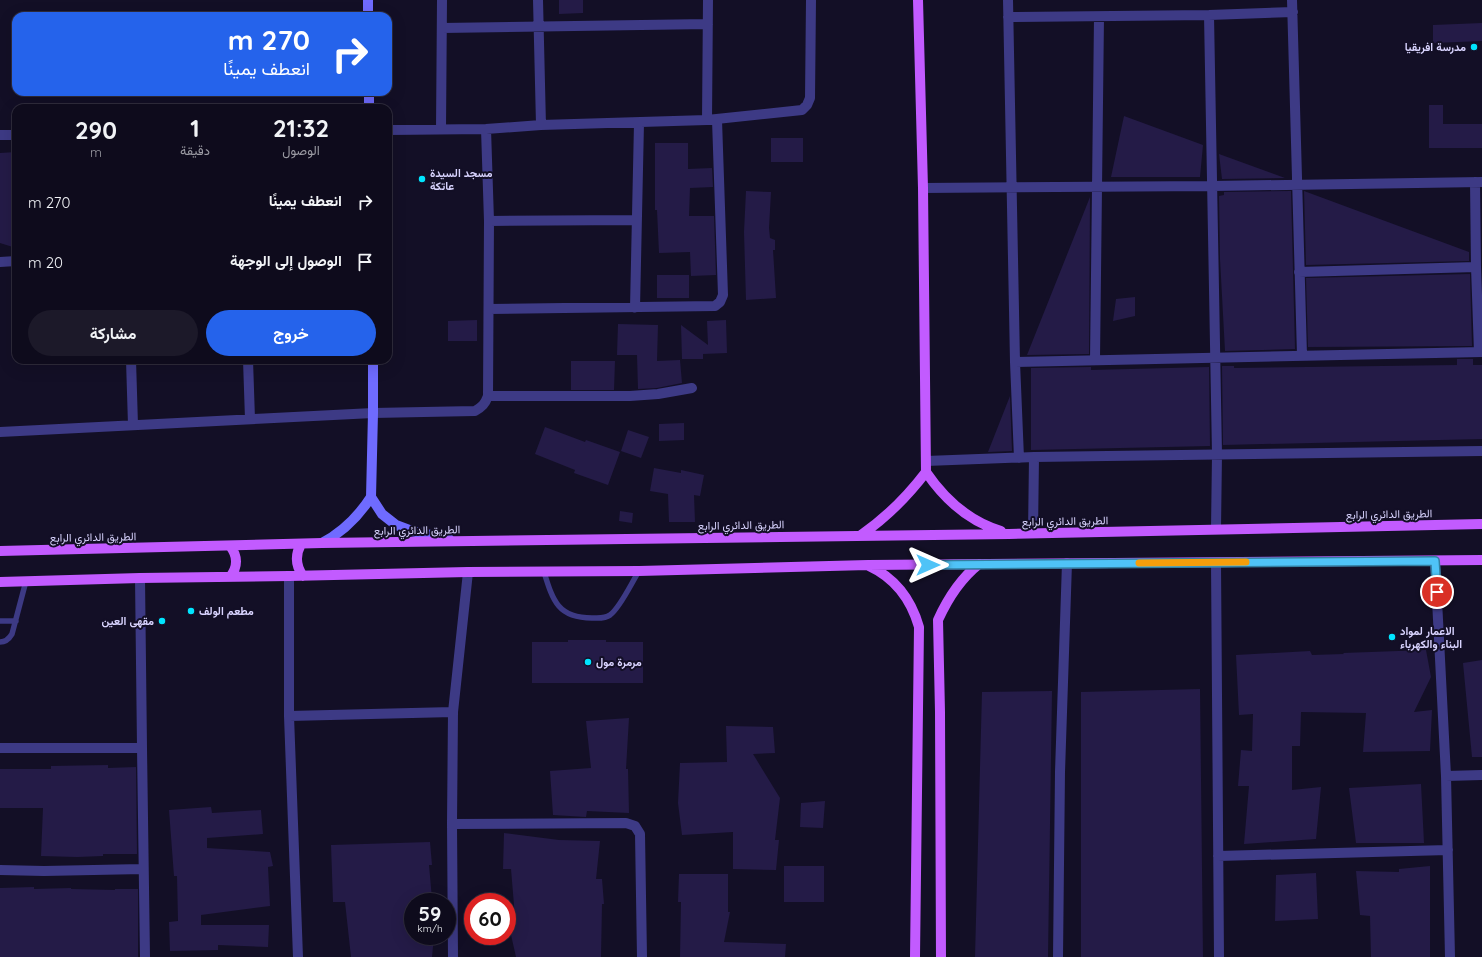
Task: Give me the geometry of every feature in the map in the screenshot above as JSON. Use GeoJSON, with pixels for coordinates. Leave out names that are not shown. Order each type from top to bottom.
{"type":"FeatureCollection","features":[{"type":"Feature","properties":{"kind":"main road"},"geometry":{"type":"LineString","coordinates":[[918,0],[926,472],[936,487],[961,512],[992,529],[1009,534]]}},
{"type":"Feature","properties":{"kind":"main road"},"geometry":{"type":"LineString","coordinates":[[861,535],[896,507],[926,472]]}},
{"type":"Feature","properties":{"kind":"main road","name":"الطريق الدائري الرابع"},"geometry":{"type":"LineString","coordinates":[[0,551],[301,544],[1009,534],[1482,524]]}},
{"type":"Feature","properties":{"kind":"main road"},"geometry":{"type":"LineString","coordinates":[[301,544],[296,560],[303,576]]}},
{"type":"Feature","properties":{"kind":"main road"},"geometry":{"type":"LineString","coordinates":[[230,546],[236,560],[235,569],[230,577]]}},
{"type":"Feature","properties":{"kind":"main road"},"geometry":{"type":"LineString","coordinates":[[0,582],[468,572],[639,571],[868,565],[1482,560]]}},
{"type":"Feature","properties":{"kind":"main road"},"geometry":{"type":"LineString","coordinates":[[941,957],[938,620],[943,608],[956,588],[979,564]]}},
{"type":"Feature","properties":{"kind":"main road"},"geometry":{"type":"LineString","coordinates":[[868,565],[886,575],[901,589],[912,607],[919,627],[915,957]]}},
{"type":"Feature","properties":{"kind":"street"},"geometry":{"type":"LineString","coordinates":[[368,0],[368,12]]}},
{"type":"Feature","properties":{"kind":"street"},"geometry":{"type":"LineString","coordinates":[[441,130],[442,0]]}},
{"type":"Feature","properties":{"kind":"street"},"geometry":{"type":"LineString","coordinates":[[538,0],[541,125]]}},
{"type":"Feature","properties":{"kind":"street"},"geometry":{"type":"LineString","coordinates":[[489,309],[715,306],[720,302],[723,295],[712,120],[708,0]]}},
{"type":"Feature","properties":{"kind":"street"},"geometry":{"type":"LineString","coordinates":[[392,130],[486,129],[541,125],[712,120],[802,110],[807,105],[810,98],[811,0]]}},
{"type":"Feature","properties":{"kind":"street"},"geometry":{"type":"LineString","coordinates":[[1008,0],[1015,362],[1019,458]]}},
{"type":"Feature","properties":{"kind":"street"},"geometry":{"type":"LineString","coordinates":[[1292,0],[1302,355]]}},
{"type":"Feature","properties":{"kind":"street"},"geometry":{"type":"LineString","coordinates":[[1008,17],[1099,17],[1293,12]]}},
{"type":"Feature","properties":{"kind":"street"},"geometry":{"type":"LineString","coordinates":[[1209,15],[1213,186],[1214,359],[1217,454],[1216,529]]}},
{"type":"Feature","properties":{"kind":"street"},"geometry":{"type":"LineString","coordinates":[[1095,360],[1099,17]]}},
{"type":"Feature","properties":{"kind":"street"},"geometry":{"type":"LineString","coordinates":[[442,28],[708,24]]}},
{"type":"Feature","properties":{"kind":"street"},"geometry":{"type":"LineString","coordinates":[[634,308],[639,123]]}},
{"type":"Feature","properties":{"kind":"street"},"geometry":{"type":"LineString","coordinates":[[0,432],[250,418],[475,411],[481,408],[488,396],[489,221],[486,129]]}},
{"type":"Feature","properties":{"kind":"street"},"geometry":{"type":"LineString","coordinates":[[0,135],[12,135]]}},
{"type":"Feature","properties":{"kind":"street"},"geometry":{"type":"LineString","coordinates":[[922,188],[1479,182],[1476,266],[1481,352],[1302,355],[1214,359],[1015,362]]}},
{"type":"Feature","properties":{"kind":"street"},"geometry":{"type":"LineString","coordinates":[[489,221],[637,220]]}},
{"type":"Feature","properties":{"kind":"street"},"geometry":{"type":"LineString","coordinates":[[0,262],[12,261]]}},
{"type":"Feature","properties":{"kind":"street"},"geometry":{"type":"LineString","coordinates":[[1299,272],[1476,266]]}},
{"type":"Feature","properties":{"kind":"street"},"geometry":{"type":"LineString","coordinates":[[131,364],[133,425]]}},
{"type":"Feature","properties":{"kind":"street"},"geometry":{"type":"LineString","coordinates":[[248,364],[250,418]]}},
{"type":"Feature","properties":{"kind":"street"},"geometry":{"type":"LineString","coordinates":[[373,364],[371,497],[382,514],[396,525],[412,531],[458,542]]}},
{"type":"Feature","properties":{"kind":"street"},"geometry":{"type":"LineString","coordinates":[[488,396],[630,396],[658,394],[692,388]]}},
{"type":"Feature","properties":{"kind":"street"},"geometry":{"type":"LineString","coordinates":[[926,461],[1034,457],[1482,451]]}},
{"type":"Feature","properties":{"kind":"street"},"geometry":{"type":"LineString","coordinates":[[1033,533],[1034,457]]}},
{"type":"Feature","properties":{"kind":"street"},"geometry":{"type":"LineString","coordinates":[[322,544],[334,537],[355,519],[371,497]]}},
{"type":"Feature","properties":{"kind":"street"},"geometry":{"type":"LineString","coordinates":[[1435,561],[1446,776],[1450,957]]}},
{"type":"Feature","properties":{"kind":"street"},"geometry":{"type":"LineString","coordinates":[[1216,562],[1219,957]]}},
{"type":"Feature","properties":{"kind":"street"},"geometry":{"type":"LineString","coordinates":[[1058,957],[1060,772],[1067,563]]}},
{"type":"Feature","properties":{"kind":"street"},"geometry":{"type":"LineString","coordinates":[[453,957],[453,712],[468,572]]}},
{"type":"Feature","properties":{"kind":"street"},"geometry":{"type":"LineString","coordinates":[[289,576],[289,716],[298,957]]}},
{"type":"Feature","properties":{"kind":"street"},"geometry":{"type":"LineString","coordinates":[[140,578],[145,957]]}},
{"type":"Feature","properties":{"kind":"street"},"geometry":{"type":"LineString","coordinates":[[289,716],[453,712]]}},
{"type":"Feature","properties":{"kind":"street"},"geometry":{"type":"LineString","coordinates":[[0,748],[142,748]]}},
{"type":"Feature","properties":{"kind":"street"},"geometry":{"type":"LineString","coordinates":[[1446,776],[1482,775]]}},
{"type":"Feature","properties":{"kind":"street"},"geometry":{"type":"LineString","coordinates":[[452,824],[626,823],[635,826],[640,834],[642,957]]}},
{"type":"Feature","properties":{"kind":"street"},"geometry":{"type":"LineString","coordinates":[[1218,856],[1448,850]]}},
{"type":"Feature","properties":{"kind":"street"},"geometry":{"type":"LineString","coordinates":[[0,870],[44,871],[144,869]]}},
{"type":"Feature","properties":{"kind":"lane"},"geometry":{"type":"LineString","coordinates":[[544,572],[550,592],[557,605],[562,610],[580,618],[606,618],[611,615],[639,571]]}},
{"type":"Feature","properties":{"kind":"lane"},"geometry":{"type":"LineString","coordinates":[[0,642],[5,642],[10,637],[16,621],[26,581]]}},
{"type":"Feature","properties":{"kind":"lane"},"geometry":{"type":"LineString","coordinates":[[0,621],[16,621]]}},
{"type":"Feature","properties":{"kind":"building"},"geometry":{"type":"Polygon","coordinates":[[[559,0],[583,0],[583,13],[559,14],[559,0]]]}},
{"type":"Feature","properties":{"kind":"building"},"geometry":{"type":"Polygon","coordinates":[[[1482,23],[1482,41],[1433,43],[1433,25],[1482,23]]]}},
{"type":"Feature","properties":{"kind":"building"},"geometry":{"type":"Polygon","coordinates":[[[1429,105],[1443,105],[1443,124],[1482,124],[1482,148],[1429,148],[1429,105]]]}},
{"type":"Feature","properties":{"kind":"building"},"geometry":{"type":"Polygon","coordinates":[[[1124,116],[1203,145],[1200,177],[1111,177],[1124,116]]]}},
{"type":"Feature","properties":{"kind":"building"},"geometry":{"type":"Polygon","coordinates":[[[771,138],[803,138],[803,162],[771,162],[771,138]]]}},
{"type":"Feature","properties":{"kind":"building"},"geometry":{"type":"Polygon","coordinates":[[[655,143],[688,143],[688,169],[712,168],[713,187],[690,188],[689,216],[714,216],[716,275],[691,276],[690,252],[659,253],[657,210],[655,210],[655,143]]]}},
{"type":"Feature","properties":{"kind":"building"},"geometry":{"type":"Polygon","coordinates":[[[12,152],[12,247],[0,243],[0,153],[12,152]]]}},
{"type":"Feature","properties":{"kind":"building"},"geometry":{"type":"Polygon","coordinates":[[[1219,154],[1285,178],[1222,179],[1219,154]]]}},
{"type":"Feature","properties":{"kind":"building"},"geometry":{"type":"Polygon","coordinates":[[[746,191],[771,192],[769,228],[770,238],[775,240],[775,250],[773,250],[776,298],[746,300],[744,232],[746,191]]]}},
{"type":"Feature","properties":{"kind":"building"},"geometry":{"type":"Polygon","coordinates":[[[1291,191],[1295,349],[1225,351],[1220,259],[1219,196],[1224,195],[1224,192],[1291,191]]]}},
{"type":"Feature","properties":{"kind":"building"},"geometry":{"type":"Polygon","coordinates":[[[1304,191],[1469,252],[1469,261],[1306,265],[1304,191]]]}},
{"type":"Feature","properties":{"kind":"building"},"geometry":{"type":"Polygon","coordinates":[[[1090,197],[1089,354],[1027,355],[1090,197]]]}},
{"type":"Feature","properties":{"kind":"building"},"geometry":{"type":"Polygon","coordinates":[[[1470,274],[1472,346],[1308,347],[1306,278],[1470,274]]]}},
{"type":"Feature","properties":{"kind":"building"},"geometry":{"type":"Polygon","coordinates":[[[657,275],[689,275],[689,298],[657,298],[657,275]]]}},
{"type":"Feature","properties":{"kind":"building"},"geometry":{"type":"Polygon","coordinates":[[[1135,297],[1135,316],[1113,321],[1116,299],[1135,297]]]}},
{"type":"Feature","properties":{"kind":"building"},"geometry":{"type":"Polygon","coordinates":[[[477,320],[477,341],[448,341],[448,321],[477,320]]]}},
{"type":"Feature","properties":{"kind":"building"},"geometry":{"type":"Polygon","coordinates":[[[726,320],[727,353],[703,354],[703,359],[682,359],[681,325],[708,345],[707,321],[726,320]]]}},
{"type":"Feature","properties":{"kind":"building"},"geometry":{"type":"Polygon","coordinates":[[[618,324],[658,325],[657,361],[680,360],[682,383],[657,388],[638,389],[637,355],[617,355],[618,324]]]}},
{"type":"Feature","properties":{"kind":"building"},"geometry":{"type":"Polygon","coordinates":[[[1457,359],[1473,359],[1473,365],[1482,365],[1482,439],[1223,445],[1222,366],[1234,366],[1234,368],[1457,365],[1457,359]]]}},
{"type":"Feature","properties":{"kind":"building"},"geometry":{"type":"Polygon","coordinates":[[[571,361],[615,361],[614,390],[571,390],[571,361]]]}},
{"type":"Feature","properties":{"kind":"building"},"geometry":{"type":"Polygon","coordinates":[[[1091,367],[1091,370],[1209,367],[1210,446],[1031,450],[1031,368],[1091,367]]]}},
{"type":"Feature","properties":{"kind":"building"},"geometry":{"type":"Polygon","coordinates":[[[1010,396],[1012,451],[988,452],[1010,396]]]}},
{"type":"Feature","properties":{"kind":"building"},"geometry":{"type":"Polygon","coordinates":[[[684,423],[684,440],[659,441],[659,424],[684,423]]]}},
{"type":"Feature","properties":{"kind":"building"},"geometry":{"type":"Polygon","coordinates":[[[545,427],[585,442],[586,440],[620,452],[608,485],[574,473],[575,470],[535,454],[545,427]]]}},
{"type":"Feature","properties":{"kind":"building"},"geometry":{"type":"Polygon","coordinates":[[[628,430],[649,437],[641,458],[621,451],[628,430]]]}},
{"type":"Feature","properties":{"kind":"building"},"geometry":{"type":"Polygon","coordinates":[[[654,468],[681,473],[681,470],[704,475],[700,496],[694,495],[695,522],[669,522],[668,494],[650,491],[654,468]]]}},
{"type":"Feature","properties":{"kind":"building"},"geometry":{"type":"Polygon","coordinates":[[[620,511],[633,513],[632,523],[619,521],[620,511]]]}},
{"type":"Feature","properties":{"kind":"building"},"geometry":{"type":"Polygon","coordinates":[[[568,640],[643,642],[643,683],[532,683],[532,642],[568,642],[568,640]]]}},
{"type":"Feature","properties":{"kind":"building"},"geometry":{"type":"Polygon","coordinates":[[[1426,650],[1431,677],[1414,712],[1432,710],[1430,751],[1363,752],[1366,713],[1301,712],[1300,746],[1292,746],[1292,790],[1321,787],[1316,839],[1244,844],[1249,786],[1238,786],[1241,750],[1252,751],[1253,714],[1239,715],[1236,655],[1310,651],[1312,655],[1426,650]]]}},
{"type":"Feature","properties":{"kind":"building"},"geometry":{"type":"Polygon","coordinates":[[[1482,660],[1482,757],[1472,757],[1463,663],[1482,660]]]}},
{"type":"Feature","properties":{"kind":"building"},"geometry":{"type":"Polygon","coordinates":[[[1200,689],[1203,957],[1081,957],[1081,692],[1200,689]]]}},
{"type":"Feature","properties":{"kind":"building"},"geometry":{"type":"Polygon","coordinates":[[[1052,691],[1048,957],[975,957],[982,692],[1052,691]]]}},
{"type":"Feature","properties":{"kind":"building"},"geometry":{"type":"Polygon","coordinates":[[[629,718],[626,769],[628,769],[629,813],[587,811],[586,817],[553,815],[550,771],[591,768],[586,721],[629,718]]]}},
{"type":"Feature","properties":{"kind":"building"},"geometry":{"type":"Polygon","coordinates":[[[726,726],[773,727],[775,753],[753,754],[780,798],[775,840],[779,840],[776,870],[733,869],[733,832],[682,835],[678,803],[680,763],[727,762],[726,726]]]}},
{"type":"Feature","properties":{"kind":"building"},"geometry":{"type":"Polygon","coordinates":[[[108,765],[108,768],[136,767],[137,854],[103,854],[103,856],[77,857],[41,856],[43,808],[0,808],[0,769],[51,769],[51,766],[108,765]]]}},
{"type":"Feature","properties":{"kind":"building"},"geometry":{"type":"Polygon","coordinates":[[[1421,784],[1424,843],[1356,843],[1349,788],[1421,784]]]}},
{"type":"Feature","properties":{"kind":"building"},"geometry":{"type":"Polygon","coordinates":[[[825,801],[823,828],[800,827],[801,803],[825,801]]]}},
{"type":"Feature","properties":{"kind":"building"},"geometry":{"type":"Polygon","coordinates":[[[211,807],[212,813],[261,810],[263,834],[207,838],[207,848],[270,852],[273,866],[268,867],[270,906],[201,915],[201,925],[269,925],[268,947],[218,945],[218,950],[170,951],[169,922],[178,921],[177,876],[174,876],[169,810],[211,807]]]}},
{"type":"Feature","properties":{"kind":"building"},"geometry":{"type":"Polygon","coordinates":[[[504,833],[559,840],[600,841],[596,879],[602,879],[604,904],[602,904],[601,957],[516,957],[513,945],[516,945],[516,893],[513,893],[511,869],[503,869],[504,833]]]}},
{"type":"Feature","properties":{"kind":"building"},"geometry":{"type":"Polygon","coordinates":[[[430,842],[432,865],[429,865],[431,893],[404,893],[404,945],[433,945],[432,957],[351,957],[345,902],[333,902],[331,845],[430,842]]]}},
{"type":"Feature","properties":{"kind":"building"},"geometry":{"type":"Polygon","coordinates":[[[784,866],[824,866],[824,902],[784,902],[784,866]]]}},
{"type":"Feature","properties":{"kind":"building"},"geometry":{"type":"Polygon","coordinates":[[[1430,866],[1430,957],[1371,957],[1370,916],[1360,915],[1356,871],[1399,872],[1399,869],[1430,866]]]}},
{"type":"Feature","properties":{"kind":"building"},"geometry":{"type":"Polygon","coordinates":[[[1316,873],[1318,919],[1275,921],[1276,875],[1316,873]]]}},
{"type":"Feature","properties":{"kind":"building"},"geometry":{"type":"Polygon","coordinates":[[[679,874],[728,874],[728,912],[730,912],[724,942],[786,944],[785,957],[680,957],[681,902],[678,902],[679,874]]]}},
{"type":"Feature","properties":{"kind":"building"},"geometry":{"type":"Polygon","coordinates":[[[34,887],[34,889],[138,889],[138,957],[0,957],[0,888],[34,887]]]}},
{"type":"Feature","properties":{"kind":"slow traffic"},"geometry":{"type":"LineString","coordinates":[[1139,563],[1246,562]]}},
{"type":"Feature","properties":{"kind":"place","name":"مدرسة افريقيا"},"geometry":{"type":"Point","coordinates":[1474,47]}},
{"type":"Feature","properties":{"kind":"place","name":"مسجد السيدة عاتكة"},"geometry":{"type":"Point","coordinates":[422,179]}},
{"type":"Feature","properties":{"kind":"place","name":"مطعم الولف"},"geometry":{"type":"Point","coordinates":[191,611]}},
{"type":"Feature","properties":{"kind":"place","name":"مقهى العين"},"geometry":{"type":"Point","coordinates":[162,621]}},
{"type":"Feature","properties":{"kind":"place","name":"الاعمار لمواد البناء والكهرباء"},"geometry":{"type":"Point","coordinates":[1392,637]}},
{"type":"Feature","properties":{"kind":"place","name":"مرمرة مول"},"geometry":{"type":"Point","coordinates":[588,662]}},
{"type":"Feature","properties":{"kind":"route"},"geometry":{"type":"LineString","coordinates":[[928,565],[1435,561],[1437,592]]}}]}
